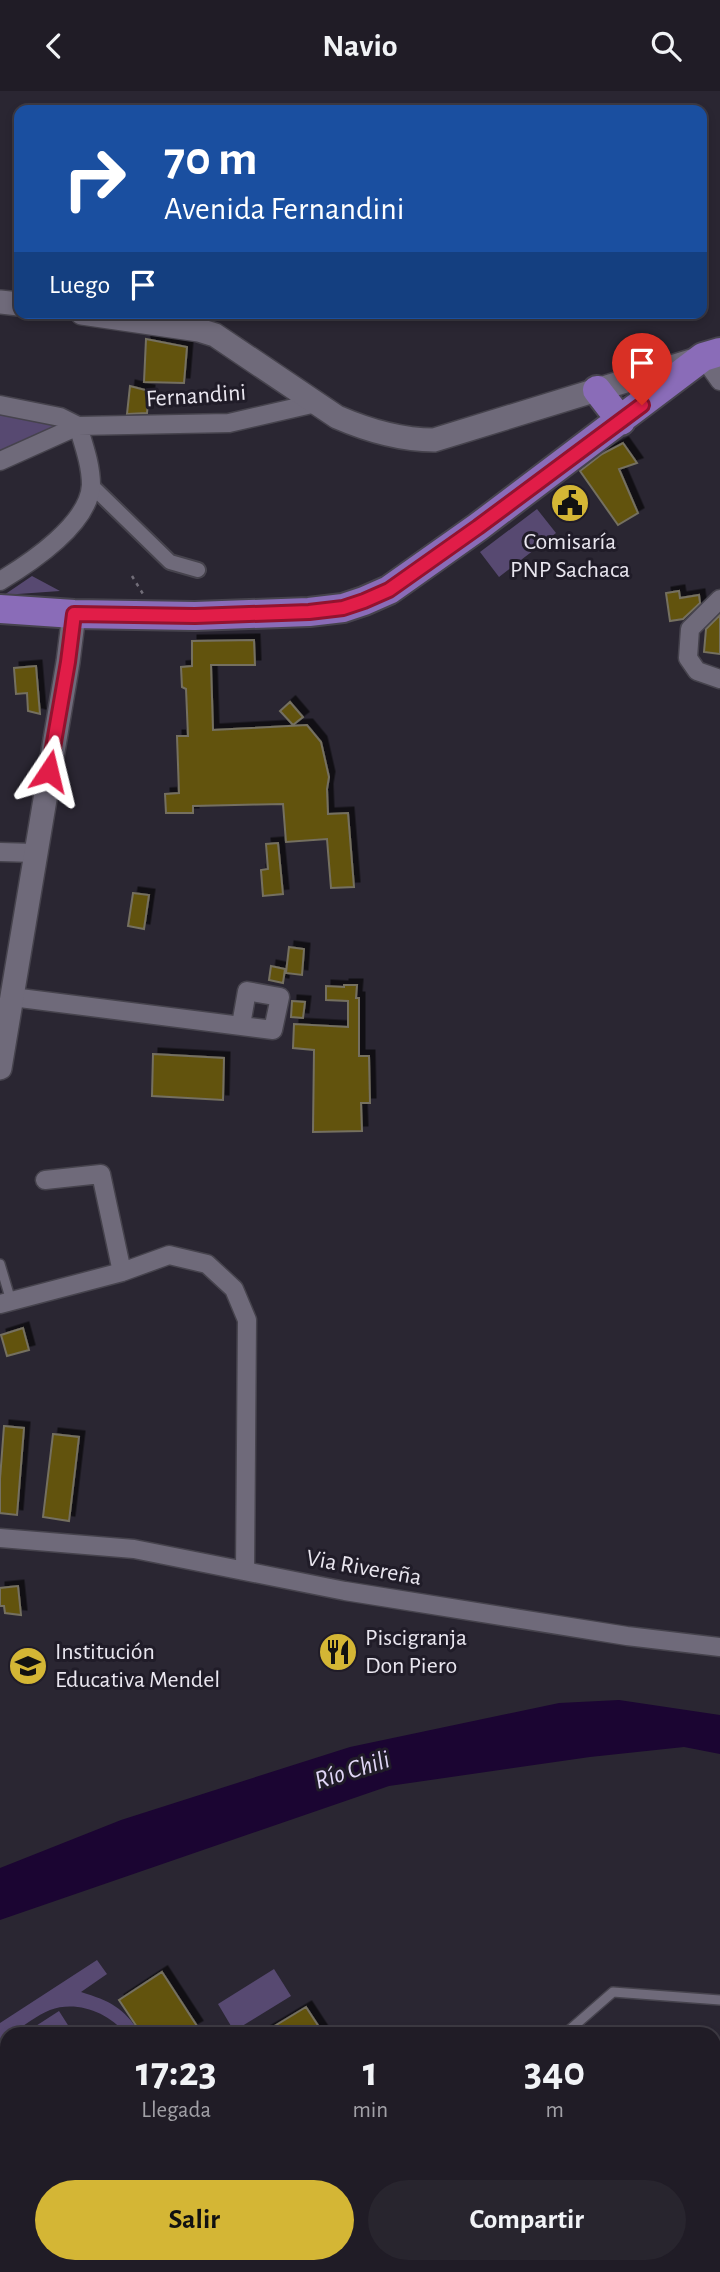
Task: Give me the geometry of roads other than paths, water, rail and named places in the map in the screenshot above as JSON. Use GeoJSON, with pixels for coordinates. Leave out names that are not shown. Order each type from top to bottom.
{"type":"FeatureCollection","features":[{"type":"Feature","properties":{"kind":"main road"},"geometry":{"type":"LineString","coordinates":[[0,609],[74,614],[195,616],[309,612],[343,608],[364,601],[389,590],[621,421],[716,367]]}},
{"type":"Feature","properties":{"kind":"main road"},"geometry":{"type":"LineString","coordinates":[[597,390],[621,421]]}},
{"type":"Feature","properties":{"kind":"street"},"geometry":{"type":"LineString","coordinates":[[124,319],[200,330],[215,335],[337,417],[356,425],[415,440],[434,440],[597,390],[716,367]]}},
{"type":"Feature","properties":{"kind":"street","name":"Fernandini"},"geometry":{"type":"LineString","coordinates":[[78,426],[229,423],[316,404]]}},
{"type":"Feature","properties":{"kind":"street"},"geometry":{"type":"LineString","coordinates":[[0,405],[60,417],[78,426],[89,461],[91,485],[89,498],[62,536],[34,561],[0,582]]}},
{"type":"Feature","properties":{"kind":"street"},"geometry":{"type":"LineString","coordinates":[[0,461],[78,426]]}},
{"type":"Feature","properties":{"kind":"street"},"geometry":{"type":"LineString","coordinates":[[91,485],[170,562],[198,570]]}},
{"type":"Feature","properties":{"kind":"street"},"geometry":{"type":"LineString","coordinates":[[720,599],[690,629],[688,658],[697,671],[720,679]]}},
{"type":"Feature","properties":{"kind":"street"},"geometry":{"type":"LineString","coordinates":[[0,1068],[9,987],[35,853],[74,614]]}},
{"type":"Feature","properties":{"kind":"street"},"geometry":{"type":"LineString","coordinates":[[0,852],[35,853]]}},
{"type":"Feature","properties":{"kind":"street"},"geometry":{"type":"LineString","coordinates":[[9,987],[241,1025]]}},
{"type":"Feature","properties":{"kind":"street"},"geometry":{"type":"LineString","coordinates":[[46,1180],[101,1174],[122,1272]]}},
{"type":"Feature","properties":{"kind":"street"},"geometry":{"type":"LineString","coordinates":[[6,1303],[122,1272],[169,1255],[207,1264],[234,1289],[247,1320],[246,1571]]}},
{"type":"Feature","properties":{"kind":"street","name":"Via Rivereña"},"geometry":{"type":"LineString","coordinates":[[0,1538],[134,1549],[345,1591],[627,1636],[720,1647]]}},
{"type":"Feature","properties":{"kind":"lane"},"geometry":{"type":"LineString","coordinates":[[0,1264],[6,1303]]}},
{"type":"Feature","properties":{"kind":"lane"},"geometry":{"type":"LineString","coordinates":[[573,2027],[613,1992],[720,2000]]}},
{"type":"Feature","properties":{"kind":"water","name":"Río Chili"},"geometry":{"type":"Polygon","coordinates":[[[619,1700],[720,1715],[720,1754],[684,1747],[590,1757],[389,1786],[0,1920],[0,1868],[121,1820],[350,1747],[559,1703],[619,1700]]]}},
{"type":"Feature","properties":{"kind":"place","name":"Comisaría PNP Sachaca"},"geometry":{"type":"Point","coordinates":[570,503]}},
{"type":"Feature","properties":{"kind":"place","name":"Piscigranja Don Piero"},"geometry":{"type":"Point","coordinates":[338,1652]}},
{"type":"Feature","properties":{"kind":"place","name":"Institución Educativa Mendel"},"geometry":{"type":"Point","coordinates":[28,1666]}}]}
